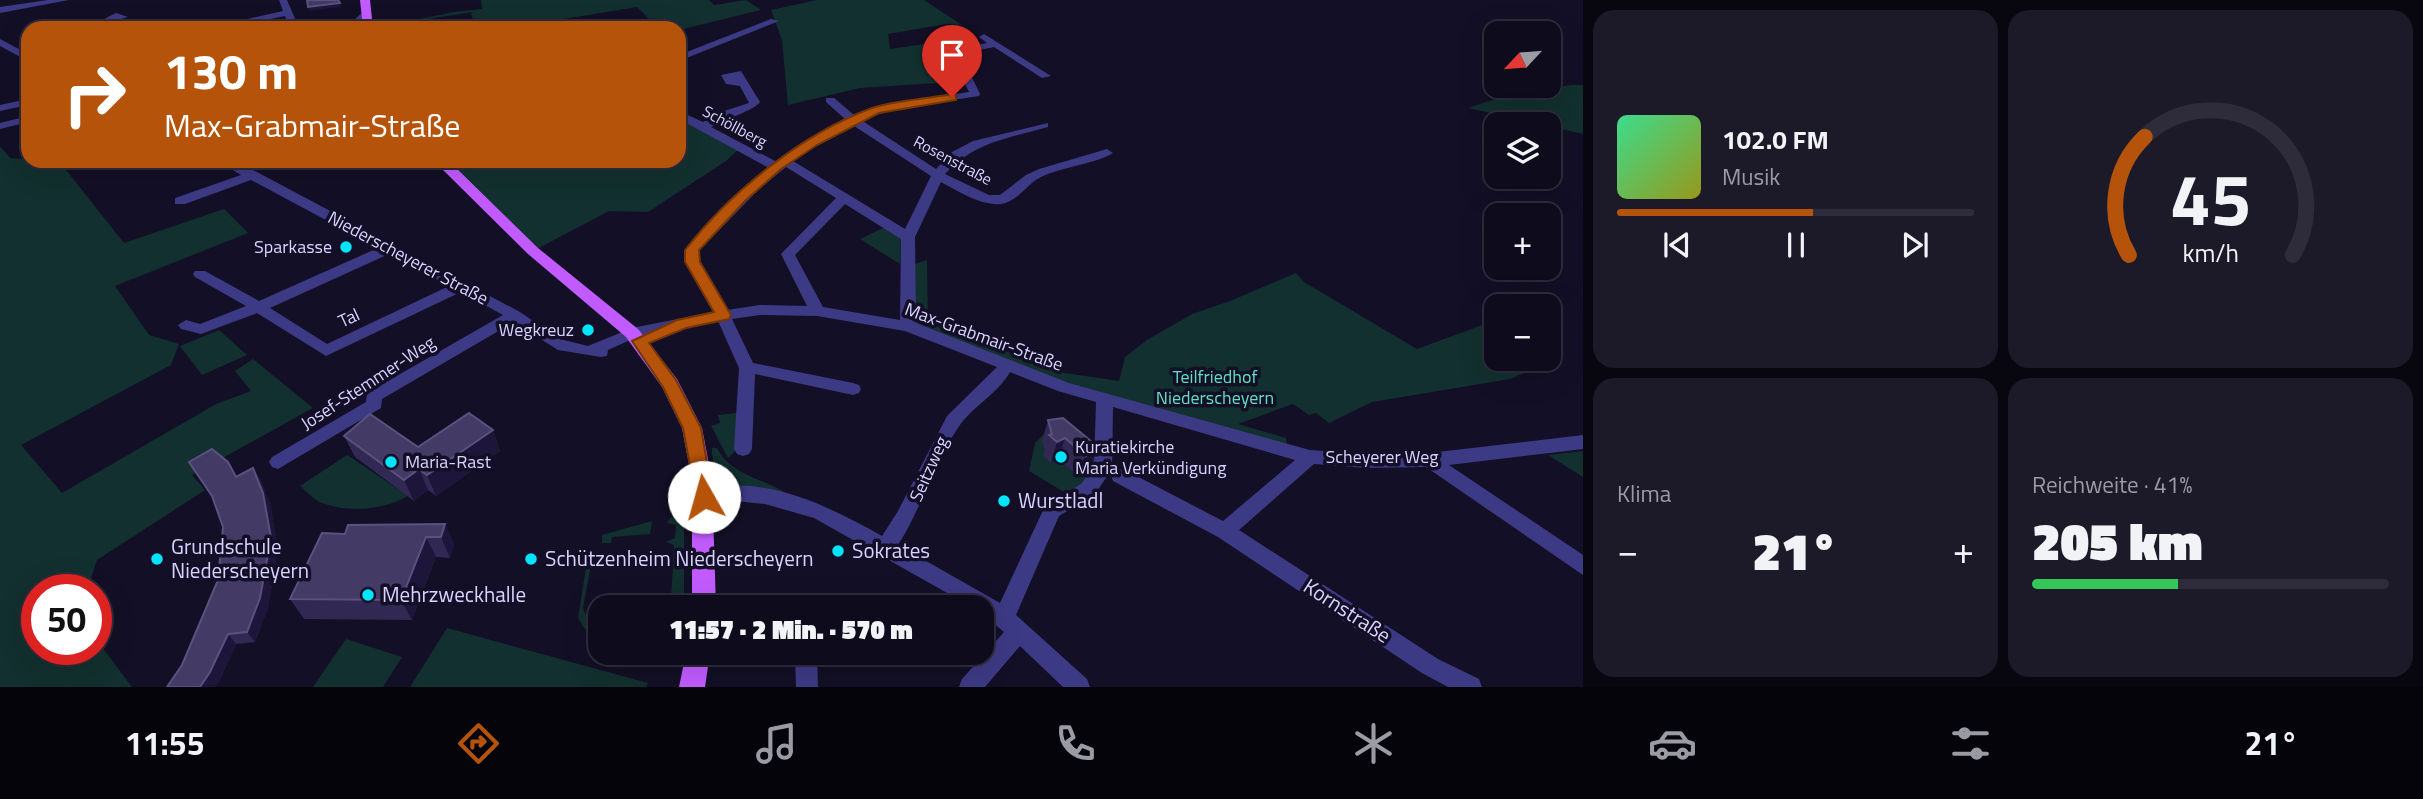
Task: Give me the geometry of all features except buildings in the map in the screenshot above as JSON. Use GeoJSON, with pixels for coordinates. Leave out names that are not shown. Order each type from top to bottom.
{"type":"FeatureCollection","features":[{"type":"Feature","properties":{"kind":"main road"},"geometry":{"type":"LineString","coordinates":[[365,0],[366,21]]}},
{"type":"Feature","properties":{"kind":"main road"},"geometry":{"type":"LineString","coordinates":[[448,168],[533,251],[636,337],[670,384],[692,428],[704,497],[705,595]]}},
{"type":"Feature","properties":{"kind":"main road"},"geometry":{"type":"LineString","coordinates":[[692,687],[696,665]]}},
{"type":"Feature","properties":{"kind":"street"},"geometry":{"type":"LineString","coordinates":[[0,10],[65,0]]}},
{"type":"Feature","properties":{"kind":"street"},"geometry":{"type":"LineString","coordinates":[[283,0],[291,21]]}},
{"type":"Feature","properties":{"kind":"street"},"geometry":{"type":"LineString","coordinates":[[119,15],[123,12],[121,5]]}},
{"type":"Feature","properties":{"kind":"street"},"geometry":{"type":"LineString","coordinates":[[247,21],[288,13]]}},
{"type":"Feature","properties":{"kind":"street"},"geometry":{"type":"LineString","coordinates":[[358,21],[366,14]]}},
{"type":"Feature","properties":{"kind":"street"},"geometry":{"type":"LineString","coordinates":[[686,55],[774,21]]}},
{"type":"Feature","properties":{"kind":"street"},"geometry":{"type":"LineString","coordinates":[[984,37],[1046,76]]}},
{"type":"Feature","properties":{"kind":"street"},"geometry":{"type":"LineString","coordinates":[[0,42],[21,54]]}},
{"type":"Feature","properties":{"kind":"street"},"geometry":{"type":"LineString","coordinates":[[743,449],[747,369],[723,315],[692,262],[692,250],[741,197],[781,164],[851,121],[885,108],[975,94],[962,67],[939,42]]}},
{"type":"Feature","properties":{"kind":"street"},"geometry":{"type":"LineString","coordinates":[[950,52],[996,44]]}},
{"type":"Feature","properties":{"kind":"street"},"geometry":{"type":"LineString","coordinates":[[703,127],[725,114],[753,105],[755,102],[744,83]]}},
{"type":"Feature","properties":{"kind":"street","name":"Rosenstraße"},"geometry":{"type":"LineString","coordinates":[[830,100],[851,121],[938,174],[994,200],[1005,197],[1040,173],[1107,153]]}},
{"type":"Feature","properties":{"kind":"street"},"geometry":{"type":"LineString","coordinates":[[0,108],[21,104]]}},
{"type":"Feature","properties":{"kind":"street","name":"Schöllberg"},"geometry":{"type":"LineString","coordinates":[[686,118],[845,197],[908,237]]}},
{"type":"Feature","properties":{"kind":"street"},"geometry":{"type":"LineString","coordinates":[[0,125],[21,120]]}},
{"type":"Feature","properties":{"kind":"street"},"geometry":{"type":"LineString","coordinates":[[908,326],[908,237],[938,174],[956,155],[977,143],[1044,125]]}},
{"type":"Feature","properties":{"kind":"street","name":"Niederscheyerer Straße"},"geometry":{"type":"LineString","coordinates":[[237,168],[515,315],[563,348],[575,352],[610,350],[636,337]]}},
{"type":"Feature","properties":{"kind":"street"},"geometry":{"type":"LineString","coordinates":[[180,201],[253,176]]}},
{"type":"Feature","properties":{"kind":"street"},"geometry":{"type":"LineString","coordinates":[[817,311],[788,254],[845,197]]}},
{"type":"Feature","properties":{"kind":"street"},"geometry":{"type":"LineString","coordinates":[[186,325],[201,329],[258,307],[390,248]]}},
{"type":"Feature","properties":{"kind":"street","name":"Tal"},"geometry":{"type":"LineString","coordinates":[[200,274],[326,351],[462,286]]}},
{"type":"Feature","properties":{"kind":"street","name":"Max-Grabmair-Straße"},"geometry":{"type":"LineString","coordinates":[[636,337],[682,323],[723,315],[760,310],[817,311],[908,326],[1006,366],[1105,400]]}},
{"type":"Feature","properties":{"kind":"street","name":"Josef-Stemmer-Weg"},"geometry":{"type":"LineString","coordinates":[[278,462],[375,404],[373,397],[515,315]]}},
{"type":"Feature","properties":{"kind":"street","name":"Seitzweg"},"geometry":{"type":"LineString","coordinates":[[886,546],[917,498],[947,430],[960,413],[998,379],[1006,366]]}},
{"type":"Feature","properties":{"kind":"street"},"geometry":{"type":"LineString","coordinates":[[747,369],[759,368],[853,389]]}},
{"type":"Feature","properties":{"kind":"street"},"geometry":{"type":"LineString","coordinates":[[970,687],[1011,625],[1052,511],[1088,489],[1103,469],[1105,400]]}},
{"type":"Feature","properties":{"kind":"street","name":"Scheyerer Weg"},"geometry":{"type":"LineString","coordinates":[[1105,400],[1310,457],[1366,461],[1429,460],[1583,442]]}},
{"type":"Feature","properties":{"kind":"street"},"geometry":{"type":"LineString","coordinates":[[1225,531],[1310,457]]}},
{"type":"Feature","properties":{"kind":"street"},"geometry":{"type":"LineString","coordinates":[[1429,460],[1583,566]]}},
{"type":"Feature","properties":{"kind":"street","name":"Kornstraße"},"geometry":{"type":"LineString","coordinates":[[1120,476],[1225,531],[1430,666],[1471,687]]}},
{"type":"Feature","properties":{"kind":"street"},"geometry":{"type":"LineString","coordinates":[[704,497],[740,494],[786,499],[832,517],[886,546],[1011,625],[1079,687]]}},
{"type":"Feature","properties":{"kind":"street"},"geometry":{"type":"LineString","coordinates":[[806,665],[807,687]]}},
{"type":"Feature","properties":{"kind":"green space"},"geometry":{"type":"Polygon","coordinates":[[[481,0],[709,0],[714,5],[746,0],[761,10],[686,28],[686,21],[651,21],[637,7],[552,21],[473,21],[473,12],[410,21],[482,9],[481,0]]]}},
{"type":"Feature","properties":{"kind":"green space"},"geometry":{"type":"Polygon","coordinates":[[[817,0],[924,0],[962,25],[947,24],[888,34],[890,49],[938,42],[968,81],[860,88],[788,105],[782,40],[771,10],[817,0]]]}},
{"type":"Feature","properties":{"kind":"green space"},"geometry":{"type":"Polygon","coordinates":[[[1583,85],[1583,134],[1561,129],[1561,112],[1486,112],[1468,108],[1498,98],[1561,98],[1561,86],[1583,85]]]}},
{"type":"Feature","properties":{"kind":"green space"},"geometry":{"type":"Polygon","coordinates":[[[686,122],[739,149],[726,161],[648,212],[609,211],[533,251],[448,168],[686,168],[686,122]]]}},
{"type":"Feature","properties":{"kind":"green space"},"geometry":{"type":"Polygon","coordinates":[[[0,146],[10,158],[21,159],[21,168],[65,168],[124,243],[224,209],[248,233],[115,286],[149,335],[179,344],[171,365],[21,445],[62,493],[216,404],[251,391],[235,371],[253,359],[313,408],[192,475],[205,490],[97,560],[92,574],[21,574],[21,665],[112,665],[112,660],[132,687],[0,687],[0,146]]]}},
{"type":"Feature","properties":{"kind":"green space"},"geometry":{"type":"Polygon","coordinates":[[[885,227],[901,237],[900,264],[860,239],[885,227]]]}},
{"type":"Feature","properties":{"kind":"green space","name":"Teilfriedhof Niederscheyern"},"geometry":{"type":"Polygon","coordinates":[[[927,260],[928,323],[1065,373],[1119,381],[1125,357],[1147,340],[1192,314],[1296,273],[1304,282],[1417,349],[1484,324],[1484,371],[1529,371],[1510,379],[1372,402],[1329,423],[1316,413],[1309,415],[1293,404],[1238,424],[1286,438],[1287,445],[1075,385],[913,326],[910,304],[915,264],[927,260]]]}},
{"type":"Feature","properties":{"kind":"green space"},"geometry":{"type":"Polygon","coordinates":[[[219,330],[247,355],[202,375],[180,346],[219,330]]]}},
{"type":"Feature","properties":{"kind":"green space"},"geometry":{"type":"Polygon","coordinates":[[[737,413],[736,450],[728,458],[711,426],[720,423],[718,415],[737,413]]]}},
{"type":"Feature","properties":{"kind":"green space"},"geometry":{"type":"Polygon","coordinates":[[[1047,431],[1100,449],[1096,473],[1069,495],[1029,471],[1035,443],[1047,431]]]}},
{"type":"Feature","properties":{"kind":"green space"},"geometry":{"type":"Polygon","coordinates":[[[712,448],[717,448],[731,465],[789,495],[750,490],[727,481],[714,462],[712,448]]]}},
{"type":"Feature","properties":{"kind":"green space"},"geometry":{"type":"Polygon","coordinates":[[[1583,451],[1583,477],[1548,455],[1583,451]]]}},
{"type":"Feature","properties":{"kind":"green space"},"geometry":{"type":"Polygon","coordinates":[[[347,455],[408,496],[377,507],[343,508],[319,502],[300,486],[347,455]]]}},
{"type":"Feature","properties":{"kind":"green space"},"geometry":{"type":"Polygon","coordinates":[[[684,512],[684,595],[671,595],[673,568],[665,563],[673,557],[674,545],[666,542],[675,538],[676,525],[667,523],[670,518],[684,512]]]}},
{"type":"Feature","properties":{"kind":"green space"},"geometry":{"type":"Polygon","coordinates":[[[652,521],[650,534],[612,537],[611,543],[602,543],[602,535],[652,521]]]}},
{"type":"Feature","properties":{"kind":"green space"},"geometry":{"type":"Polygon","coordinates":[[[589,549],[594,549],[583,608],[588,630],[578,618],[589,549]]]}},
{"type":"Feature","properties":{"kind":"green space"},"geometry":{"type":"Polygon","coordinates":[[[447,628],[648,683],[646,687],[410,687],[447,628]]]}},
{"type":"Feature","properties":{"kind":"green space"},"geometry":{"type":"Polygon","coordinates":[[[346,639],[402,657],[383,687],[313,687],[346,639]]]}},
{"type":"Feature","properties":{"kind":"place","name":"Sparkasse"},"geometry":{"type":"Point","coordinates":[346,247]}},
{"type":"Feature","properties":{"kind":"place","name":"Wegkreuz"},"geometry":{"type":"Point","coordinates":[588,330]}},
{"type":"Feature","properties":{"kind":"place","name":"Kuratiekirche Maria Verkündigung"},"geometry":{"type":"Point","coordinates":[1061,457]}},
{"type":"Feature","properties":{"kind":"place","name":"Maria-Rast"},"geometry":{"type":"Point","coordinates":[391,462]}},
{"type":"Feature","properties":{"kind":"place","name":"Wurstladl"},"geometry":{"type":"Point","coordinates":[1004,501]}},
{"type":"Feature","properties":{"kind":"place","name":"Sokrates"},"geometry":{"type":"Point","coordinates":[838,551]}},
{"type":"Feature","properties":{"kind":"place","name":"Grundschule Niederscheyern"},"geometry":{"type":"Point","coordinates":[157,559]}},
{"type":"Feature","properties":{"kind":"place","name":"Schützenheim Niederscheyern"},"geometry":{"type":"Point","coordinates":[531,559]}},
{"type":"Feature","properties":{"kind":"place","name":"Mehrzweckhalle"},"geometry":{"type":"Point","coordinates":[368,595]}},
{"type":"Feature","properties":{"kind":"route"},"geometry":{"type":"LineString","coordinates":[[704,497],[692,428],[670,384],[640,341],[682,323],[723,315],[692,262],[692,250],[741,197],[813,142],[876,111],[952,97]]}}]}
